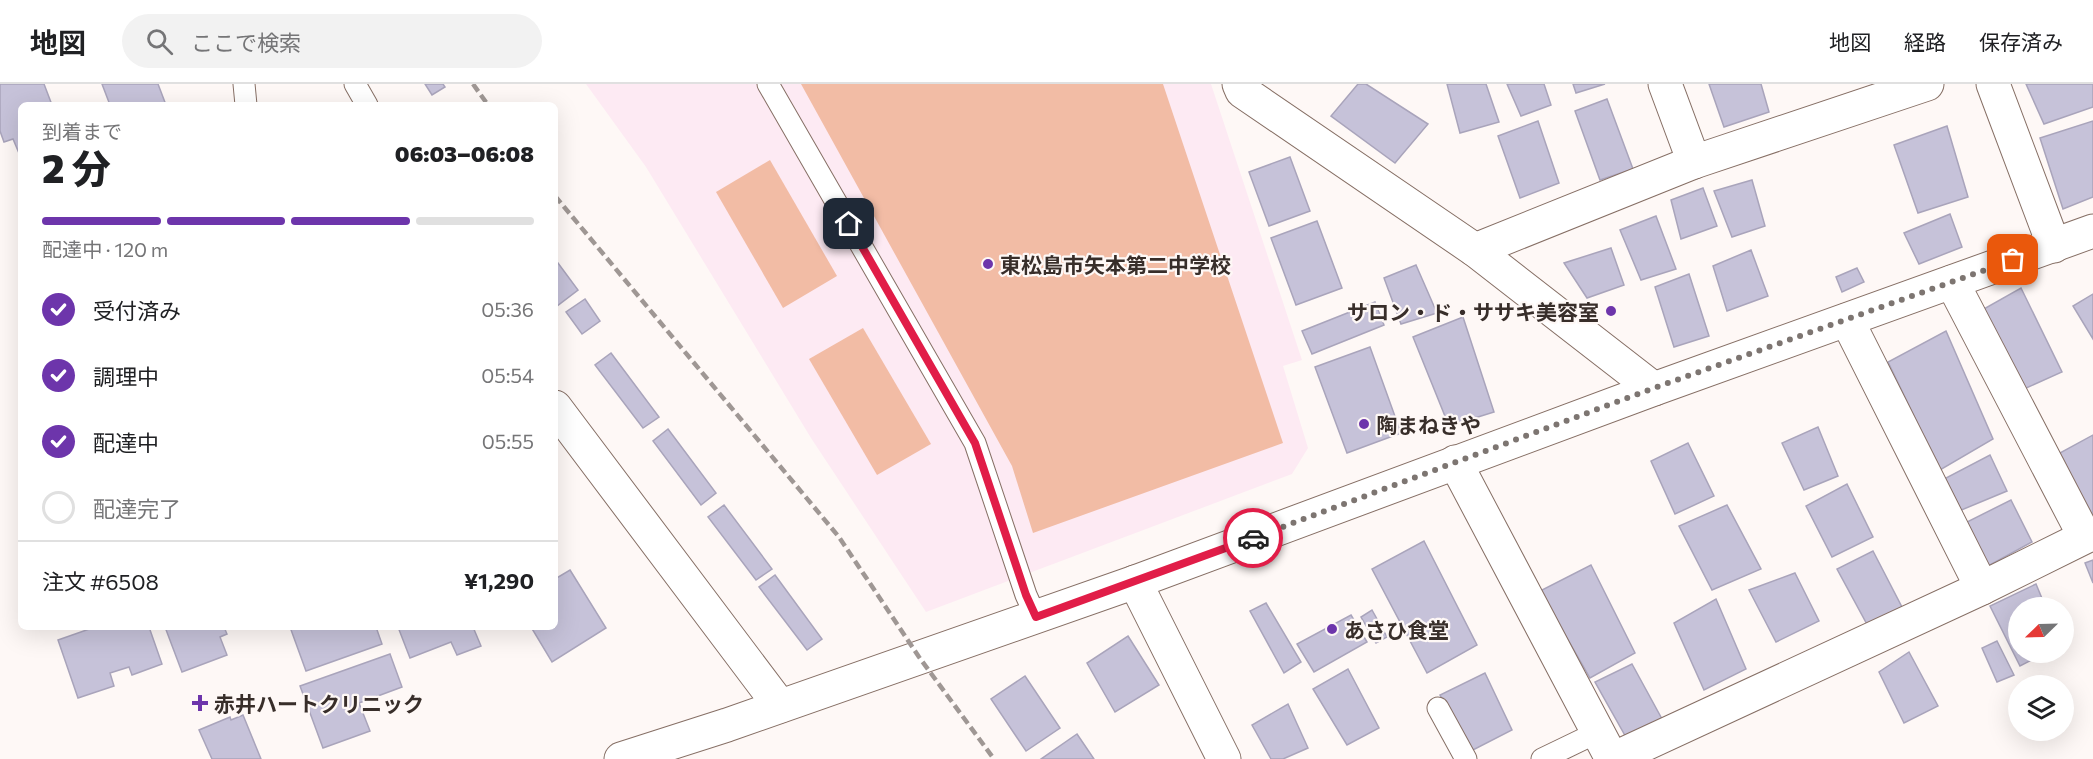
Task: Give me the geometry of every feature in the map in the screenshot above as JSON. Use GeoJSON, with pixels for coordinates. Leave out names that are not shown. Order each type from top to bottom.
{"type":"FeatureCollection","features":[{"type":"Feature","properties":{"kind":"street"},"geometry":{"type":"LineString","coordinates":[[1665,84],[1695,162]]}},
{"type":"Feature","properties":{"kind":"street"},"geometry":{"type":"LineString","coordinates":[[1475,250],[1695,162],[1927,84]]}},
{"type":"Feature","properties":{"kind":"street"},"geometry":{"type":"LineString","coordinates":[[1993,84],[2054,246]]}},
{"type":"Feature","properties":{"kind":"street"},"geometry":{"type":"LineString","coordinates":[[1247,86],[1475,250],[1654,388]]}},
{"type":"Feature","properties":{"kind":"street"},"geometry":{"type":"LineString","coordinates":[[621,759],[1135,582],[1654,388],[2093,231]]}},
{"type":"Feature","properties":{"kind":"street"},"geometry":{"type":"LineString","coordinates":[[1455,462],[1608,750],[1982,588],[2085,537],[1952,282]]}},
{"type":"Feature","properties":{"kind":"street"},"geometry":{"type":"LineString","coordinates":[[1847,320],[1982,588]]}},
{"type":"Feature","properties":{"kind":"street"},"geometry":{"type":"LineString","coordinates":[[558,410],[780,706]]}},
{"type":"Feature","properties":{"kind":"street"},"geometry":{"type":"LineString","coordinates":[[1135,582],[1224,759]]}},
{"type":"Feature","properties":{"kind":"lane"},"geometry":{"type":"LineString","coordinates":[[244,84],[246,102]]}},
{"type":"Feature","properties":{"kind":"lane"},"geometry":{"type":"LineString","coordinates":[[355,84],[365,102]]}},
{"type":"Feature","properties":{"kind":"lane"},"geometry":{"type":"LineString","coordinates":[[768,84],[975,443],[1026,595],[1036,617]]}},
{"type":"Feature","properties":{"kind":"lane"},"geometry":{"type":"LineString","coordinates":[[1438,708],[1466,759]]}},
{"type":"Feature","properties":{"kind":"lane"},"geometry":{"type":"LineString","coordinates":[[1542,759],[1608,750]]}},
{"type":"Feature","properties":{"kind":"shaded area","name":"東松島市矢本第二中学校"},"geometry":{"type":"Polygon","coordinates":[[[586,84],[1211,84],[1302,360],[1283,366],[1308,448],[1292,474],[926,612],[811,438],[646,167],[586,84]]]}},
{"type":"Feature","properties":{"kind":"shaded area"},"geometry":{"type":"Polygon","coordinates":[[[801,84],[1163,84],[1283,443],[1033,533],[1012,466],[801,84]]]}},
{"type":"Feature","properties":{"kind":"shaded area"},"geometry":{"type":"Polygon","coordinates":[[[770,160],[837,276],[783,308],[716,192],[770,160]]]}},
{"type":"Feature","properties":{"kind":"shaded area"},"geometry":{"type":"Polygon","coordinates":[[[863,328],[931,444],[877,475],[809,359],[863,328]]]}},
{"type":"Feature","properties":{"kind":"building"},"geometry":{"type":"Polygon","coordinates":[[[0,84],[44,84],[51,102],[18,102],[18,151],[13,139],[4,142],[0,131],[0,84]]]}},
{"type":"Feature","properties":{"kind":"building"},"geometry":{"type":"Polygon","coordinates":[[[102,84],[158,84],[165,102],[109,102],[102,84]]]}},
{"type":"Feature","properties":{"kind":"building"},"geometry":{"type":"Polygon","coordinates":[[[425,84],[443,84],[445,87],[432,95],[425,84]]]}},
{"type":"Feature","properties":{"kind":"building"},"geometry":{"type":"Polygon","coordinates":[[[1358,84],[1366,84],[1428,124],[1395,163],[1331,116],[1358,84]]]}},
{"type":"Feature","properties":{"kind":"building"},"geometry":{"type":"Polygon","coordinates":[[[1447,84],[1486,84],[1499,122],[1460,133],[1447,84]]]}},
{"type":"Feature","properties":{"kind":"building"},"geometry":{"type":"Polygon","coordinates":[[[1507,84],[1544,84],[1551,105],[1521,116],[1507,84]]]}},
{"type":"Feature","properties":{"kind":"building"},"geometry":{"type":"Polygon","coordinates":[[[1573,84],[1605,84],[1576,93],[1573,84]]]}},
{"type":"Feature","properties":{"kind":"building"},"geometry":{"type":"Polygon","coordinates":[[[1709,84],[1761,84],[1769,112],[1724,127],[1709,84]]]}},
{"type":"Feature","properties":{"kind":"building"},"geometry":{"type":"Polygon","coordinates":[[[2026,84],[2093,84],[2093,107],[2044,124],[2026,84]]]}},
{"type":"Feature","properties":{"kind":"building"},"geometry":{"type":"Polygon","coordinates":[[[1607,99],[1633,169],[1600,180],[1575,111],[1607,99]]]}},
{"type":"Feature","properties":{"kind":"building"},"geometry":{"type":"Polygon","coordinates":[[[1538,121],[1559,183],[1520,198],[1498,136],[1538,121]]]}},
{"type":"Feature","properties":{"kind":"building"},"geometry":{"type":"Polygon","coordinates":[[[2093,121],[2093,197],[2063,209],[2040,138],[2093,121]]]}},
{"type":"Feature","properties":{"kind":"building"},"geometry":{"type":"Polygon","coordinates":[[[1947,126],[1968,197],[1918,213],[1894,145],[1947,126]]]}},
{"type":"Feature","properties":{"kind":"building"},"geometry":{"type":"Polygon","coordinates":[[[1290,157],[1310,211],[1269,226],[1249,172],[1290,157]]]}},
{"type":"Feature","properties":{"kind":"building"},"geometry":{"type":"Polygon","coordinates":[[[1752,180],[1765,226],[1732,237],[1714,191],[1752,180]]]}},
{"type":"Feature","properties":{"kind":"building"},"geometry":{"type":"Polygon","coordinates":[[[1703,188],[1717,226],[1681,239],[1671,200],[1703,188]]]}},
{"type":"Feature","properties":{"kind":"building"},"geometry":{"type":"Polygon","coordinates":[[[1950,214],[1962,247],[1919,264],[1904,233],[1950,214]]]}},
{"type":"Feature","properties":{"kind":"building"},"geometry":{"type":"Polygon","coordinates":[[[1656,216],[1676,269],[1641,280],[1620,230],[1656,216]]]}},
{"type":"Feature","properties":{"kind":"building"},"geometry":{"type":"Polygon","coordinates":[[[1317,221],[1342,288],[1296,305],[1271,238],[1317,221]]]}},
{"type":"Feature","properties":{"kind":"building"},"geometry":{"type":"Polygon","coordinates":[[[1611,248],[1624,285],[1587,298],[1564,263],[1611,248]]]}},
{"type":"Feature","properties":{"kind":"building"},"geometry":{"type":"Polygon","coordinates":[[[1751,250],[1768,296],[1727,311],[1713,266],[1751,250]]]}},
{"type":"Feature","properties":{"kind":"building"},"geometry":{"type":"Polygon","coordinates":[[[558,263],[578,290],[558,305],[558,263]]]}},
{"type":"Feature","properties":{"kind":"building"},"geometry":{"type":"Polygon","coordinates":[[[1416,265],[1437,313],[1401,324],[1384,278],[1416,265]]]}},
{"type":"Feature","properties":{"kind":"building"},"geometry":{"type":"Polygon","coordinates":[[[1857,268],[1864,282],[1842,292],[1836,277],[1857,268]]]}},
{"type":"Feature","properties":{"kind":"building"},"geometry":{"type":"Polygon","coordinates":[[[1689,274],[1709,336],[1674,347],[1655,287],[1689,274]]]}},
{"type":"Feature","properties":{"kind":"building"},"geometry":{"type":"Polygon","coordinates":[[[2021,288],[2062,372],[2024,389],[1982,310],[2021,288]]]}},
{"type":"Feature","properties":{"kind":"building"},"geometry":{"type":"Polygon","coordinates":[[[2093,294],[2093,339],[2073,306],[2093,294]]]}},
{"type":"Feature","properties":{"kind":"building"},"geometry":{"type":"Polygon","coordinates":[[[585,299],[600,321],[582,334],[566,312],[585,299]]]}},
{"type":"Feature","properties":{"kind":"building"},"geometry":{"type":"Polygon","coordinates":[[[1375,302],[1384,325],[1312,354],[1302,331],[1375,302]]]}},
{"type":"Feature","properties":{"kind":"building"},"geometry":{"type":"Polygon","coordinates":[[[1463,317],[1494,412],[1449,426],[1413,337],[1463,317]]]}},
{"type":"Feature","properties":{"kind":"building"},"geometry":{"type":"Polygon","coordinates":[[[1946,331],[1993,439],[1940,470],[1888,362],[1946,331]]]}},
{"type":"Feature","properties":{"kind":"building"},"geometry":{"type":"Polygon","coordinates":[[[1370,347],[1401,433],[1347,453],[1315,367],[1370,347]]]}},
{"type":"Feature","properties":{"kind":"building"},"geometry":{"type":"Polygon","coordinates":[[[611,353],[659,417],[643,428],[595,365],[611,353]]]}},
{"type":"Feature","properties":{"kind":"building"},"geometry":{"type":"Polygon","coordinates":[[[1818,427],[1838,476],[1804,490],[1782,443],[1818,427]]]}},
{"type":"Feature","properties":{"kind":"building"},"geometry":{"type":"Polygon","coordinates":[[[668,429],[716,493],[701,505],[653,441],[668,429]]]}},
{"type":"Feature","properties":{"kind":"building"},"geometry":{"type":"Polygon","coordinates":[[[2093,435],[2093,525],[2058,454],[2093,435]]]}},
{"type":"Feature","properties":{"kind":"building"},"geometry":{"type":"Polygon","coordinates":[[[1688,443],[1714,496],[1675,514],[1651,461],[1688,443]]]}},
{"type":"Feature","properties":{"kind":"building"},"geometry":{"type":"Polygon","coordinates":[[[1990,455],[2007,491],[1959,511],[1944,479],[1990,455]]]}},
{"type":"Feature","properties":{"kind":"building"},"geometry":{"type":"Polygon","coordinates":[[[1847,484],[1873,537],[1832,557],[1806,506],[1847,484]]]}},
{"type":"Feature","properties":{"kind":"building"},"geometry":{"type":"Polygon","coordinates":[[[2011,500],[2032,542],[1988,566],[1965,523],[2011,500]]]}},
{"type":"Feature","properties":{"kind":"building"},"geometry":{"type":"Polygon","coordinates":[[[724,505],[772,569],[756,580],[708,517],[724,505]]]}},
{"type":"Feature","properties":{"kind":"building"},"geometry":{"type":"Polygon","coordinates":[[[1727,505],[1761,569],[1712,590],[1679,526],[1727,505]]]}},
{"type":"Feature","properties":{"kind":"building"},"geometry":{"type":"Polygon","coordinates":[[[1424,541],[1477,645],[1427,673],[1372,569],[1424,541]]]}},
{"type":"Feature","properties":{"kind":"building"},"geometry":{"type":"Polygon","coordinates":[[[1873,551],[1904,611],[1869,628],[1837,569],[1873,551]]]}},
{"type":"Feature","properties":{"kind":"building"},"geometry":{"type":"Polygon","coordinates":[[[2093,560],[2093,583],[2085,563],[2093,560]]]}},
{"type":"Feature","properties":{"kind":"building"},"geometry":{"type":"Polygon","coordinates":[[[1591,565],[1635,653],[1590,678],[1540,591],[1591,565]]]}},
{"type":"Feature","properties":{"kind":"building"},"geometry":{"type":"Polygon","coordinates":[[[570,570],[606,628],[552,662],[533,630],[558,630],[558,577],[570,570]]]}},
{"type":"Feature","properties":{"kind":"building"},"geometry":{"type":"Polygon","coordinates":[[[1795,573],[1819,621],[1776,642],[1749,590],[1795,573]]]}},
{"type":"Feature","properties":{"kind":"building"},"geometry":{"type":"Polygon","coordinates":[[[775,575],[822,639],[807,650],[759,587],[775,575]]]}},
{"type":"Feature","properties":{"kind":"building"},"geometry":{"type":"Polygon","coordinates":[[[2036,584],[2041,597],[2009,597],[2036,584]]]}},
{"type":"Feature","properties":{"kind":"building"},"geometry":{"type":"Polygon","coordinates":[[[2008,597],[2008,642],[1990,606],[2008,597]]]}},
{"type":"Feature","properties":{"kind":"building"},"geometry":{"type":"Polygon","coordinates":[[[1716,599],[1746,669],[1704,690],[1674,623],[1716,599]]]}},
{"type":"Feature","properties":{"kind":"building"},"geometry":{"type":"Polygon","coordinates":[[[1266,603],[1301,662],[1284,673],[1250,611],[1266,603]]]}},
{"type":"Feature","properties":{"kind":"building"},"geometry":{"type":"Polygon","coordinates":[[[1372,610],[1387,637],[1376,643],[1361,617],[1372,610]]]}},
{"type":"Feature","properties":{"kind":"building"},"geometry":{"type":"Polygon","coordinates":[[[1351,615],[1367,642],[1314,672],[1297,644],[1351,615]]]}},
{"type":"Feature","properties":{"kind":"building"},"geometry":{"type":"Polygon","coordinates":[[[86,630],[150,630],[162,664],[132,675],[129,667],[110,673],[114,686],[78,698],[58,640],[86,630]]]}},
{"type":"Feature","properties":{"kind":"building"},"geometry":{"type":"Polygon","coordinates":[[[166,630],[225,630],[227,634],[220,637],[227,655],[182,672],[166,630]]]}},
{"type":"Feature","properties":{"kind":"building"},"geometry":{"type":"Polygon","coordinates":[[[291,630],[377,630],[382,644],[306,671],[291,630]]]}},
{"type":"Feature","properties":{"kind":"building"},"geometry":{"type":"Polygon","coordinates":[[[399,630],[474,630],[481,646],[457,655],[451,642],[410,658],[399,630]]]}},
{"type":"Feature","properties":{"kind":"building"},"geometry":{"type":"Polygon","coordinates":[[[1128,636],[1159,685],[1115,712],[1087,663],[1128,636]]]}},
{"type":"Feature","properties":{"kind":"building"},"geometry":{"type":"Polygon","coordinates":[[[1997,641],[2014,675],[2008,675],[2008,677],[1997,682],[1982,648],[1997,641]]]}},
{"type":"Feature","properties":{"kind":"building"},"geometry":{"type":"Polygon","coordinates":[[[1909,652],[1938,706],[1904,723],[1879,672],[1909,652]]]}},
{"type":"Feature","properties":{"kind":"building"},"geometry":{"type":"Polygon","coordinates":[[[390,654],[402,687],[359,703],[370,731],[323,748],[300,686],[390,654]]]}},
{"type":"Feature","properties":{"kind":"building"},"geometry":{"type":"Polygon","coordinates":[[[1632,664],[1662,719],[1627,739],[1595,682],[1632,664]]]}},
{"type":"Feature","properties":{"kind":"building"},"geometry":{"type":"Polygon","coordinates":[[[1348,669],[1379,728],[1347,745],[1313,689],[1348,669]]]}},
{"type":"Feature","properties":{"kind":"building"},"geometry":{"type":"Polygon","coordinates":[[[1485,673],[1512,730],[1471,751],[1440,695],[1485,673]]]}},
{"type":"Feature","properties":{"kind":"building"},"geometry":{"type":"Polygon","coordinates":[[[1025,676],[1060,728],[1026,751],[991,699],[1025,676]]]}},
{"type":"Feature","properties":{"kind":"building"},"geometry":{"type":"Polygon","coordinates":[[[1288,704],[1308,748],[1283,759],[1271,759],[1252,725],[1288,704]]]}},
{"type":"Feature","properties":{"kind":"building"},"geometry":{"type":"Polygon","coordinates":[[[243,715],[261,759],[212,759],[199,730],[230,717],[231,720],[243,715]]]}},
{"type":"Feature","properties":{"kind":"building"},"geometry":{"type":"Polygon","coordinates":[[[1077,734],[1094,759],[1041,759],[1077,734]]]}},
{"type":"Feature","properties":{"kind":"railway"},"geometry":{"type":"LineString","coordinates":[[473,84],[486,102]]}},
{"type":"Feature","properties":{"kind":"railway"},"geometry":{"type":"LineString","coordinates":[[558,200],[839,537],[919,657],[994,759]]}},
{"type":"Feature","properties":{"kind":"way so far"},"geometry":{"type":"LineString","coordinates":[[1253,538],[1654,388],[2013,260]]}},
{"type":"Feature","properties":{"kind":"place","name":"東松島市矢本第二中学校"},"geometry":{"type":"Point","coordinates":[988,264]}},
{"type":"Feature","properties":{"kind":"place","name":"サロン・ド・ササキ美容室"},"geometry":{"type":"Point","coordinates":[1611,311]}},
{"type":"Feature","properties":{"kind":"place","name":"陶まねきや"},"geometry":{"type":"Point","coordinates":[1364,424]}},
{"type":"Feature","properties":{"kind":"place","name":"あさひ食堂"},"geometry":{"type":"Point","coordinates":[1332,629]}},
{"type":"Feature","properties":{"kind":"place","name":"赤井ハートクリニック"},"geometry":{"type":"Point","coordinates":[200,703]}},
{"type":"Feature","properties":{"kind":"route"},"geometry":{"type":"LineString","coordinates":[[849,224],[975,443],[1026,595],[1036,617],[1253,538]]}}]}
